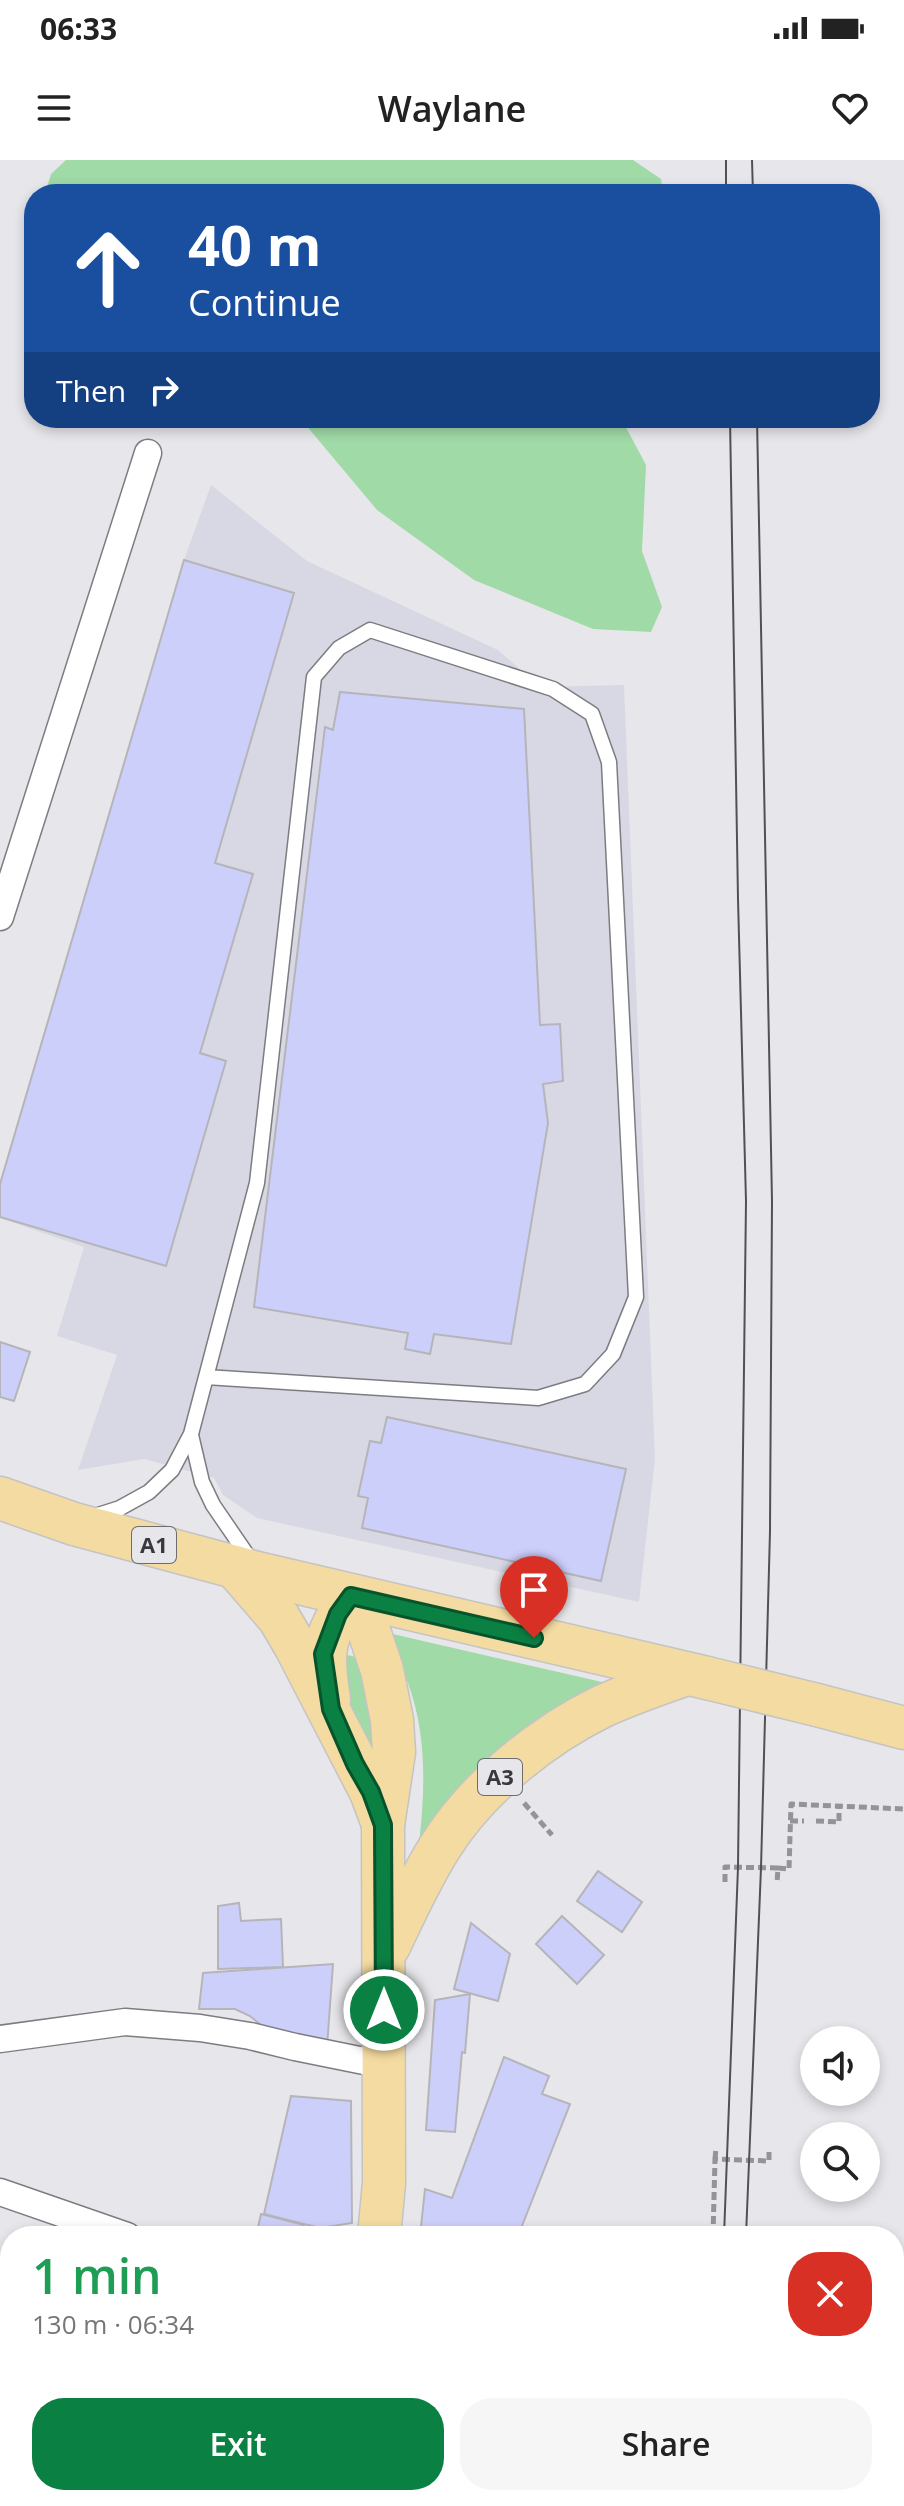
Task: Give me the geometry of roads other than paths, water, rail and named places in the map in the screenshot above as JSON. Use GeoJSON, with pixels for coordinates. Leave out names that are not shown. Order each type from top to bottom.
{"type":"FeatureCollection","features":[{"type":"Feature","properties":{"kind":"main road","name":"A1"},"geometry":{"type":"LineString","coordinates":[[0,1498],[74,1524],[248,1570],[904,1728]]}},
{"type":"Feature","properties":{"kind":"main road","name":"A3"},"geometry":{"type":"LineString","coordinates":[[248,1570],[331,1709],[371,1792],[383,1825]]}},
{"type":"Feature","properties":{"kind":"main road","name":"A3"},"geometry":{"type":"LineString","coordinates":[[331,1709],[323,1654],[338,1614],[351,1596],[367,1625],[382,1670],[392,1720],[394,1752],[383,1825],[384,2183],[380,2226]]}},
{"type":"Feature","properties":{"kind":"main road","name":"A3"},"geometry":{"type":"LineString","coordinates":[[384,1956],[441,1845],[501,1776],[566,1728],[600,1708],[697,1676]]}},
{"type":"Feature","properties":{"kind":"street"},"geometry":{"type":"LineString","coordinates":[[0,917],[148,453]]}},
{"type":"Feature","properties":{"kind":"street"},"geometry":{"type":"LineString","coordinates":[[0,2039],[125,2022],[250,2036],[384,2065]]}},
{"type":"Feature","properties":{"kind":"street"},"geometry":{"type":"LineString","coordinates":[[0,2192],[98,2226]]}},
{"type":"Feature","properties":{"kind":"lane"},"geometry":{"type":"LineString","coordinates":[[74,1524],[120,1508],[149,1492],[172,1470],[191,1434],[257,1183],[314,677],[339,648],[370,630],[553,689],[592,714],[609,762],[636,1297],[613,1354],[585,1384],[538,1398],[206,1377]]}},
{"type":"Feature","properties":{"kind":"lane"},"geometry":{"type":"LineString","coordinates":[[191,1434],[202,1482],[248,1570]]}},
{"type":"Feature","properties":{"kind":"tram line"},"geometry":{"type":"LineString","coordinates":[[726,160],[726,184]]}},
{"type":"Feature","properties":{"kind":"tram line"},"geometry":{"type":"LineString","coordinates":[[752,160],[753,184]]}},
{"type":"Feature","properties":{"kind":"tram line"},"geometry":{"type":"LineString","coordinates":[[724,2226],[738,1867],[746,1201],[730,428]]}},
{"type":"Feature","properties":{"kind":"tram line"},"geometry":{"type":"LineString","coordinates":[[746,2226],[761,1868],[770,1531],[772,1201],[757,428]]}}]}
